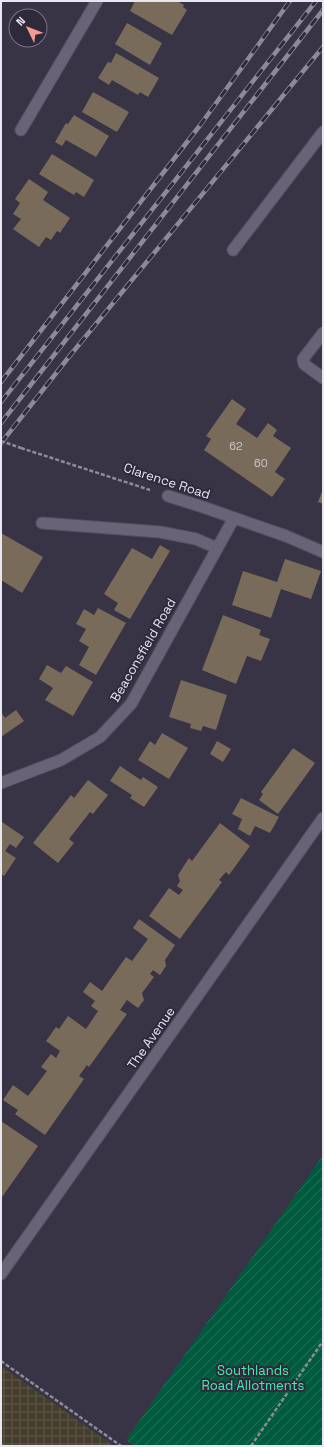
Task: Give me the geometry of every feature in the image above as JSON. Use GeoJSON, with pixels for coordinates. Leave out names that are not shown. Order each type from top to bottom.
{"type":"FeatureCollection","features":[{"type":"Feature","properties":{"kind":"street"},"geometry":{"type":"LineString","coordinates":[[21,130],[97,1]]}},
{"type":"Feature","properties":{"kind":"street"},"geometry":{"type":"LineString","coordinates":[[233,250],[323,132]]}},
{"type":"Feature","properties":{"kind":"street"},"geometry":{"type":"LineString","coordinates":[[323,333],[303,359],[304,364],[323,378]]}},
{"type":"Feature","properties":{"kind":"street","name":"Clarence Road"},"geometry":{"type":"LineString","coordinates":[[168,496],[286,536],[323,552]]}},
{"type":"Feature","properties":{"kind":"street","name":"Beaconsfield Road"},"geometry":{"type":"LineString","coordinates":[[1,783],[61,760],[100,737],[131,704],[234,518]]}},
{"type":"Feature","properties":{"kind":"street"},"geometry":{"type":"LineString","coordinates":[[42,523],[160,532],[196,539],[217,548]]}},
{"type":"Feature","properties":{"kind":"street","name":"The Avenue"},"geometry":{"type":"LineString","coordinates":[[1,1274],[323,818]]}},
{"type":"Feature","properties":{"kind":"path","name":"Clarence Road"},"geometry":{"type":"LineString","coordinates":[[1,441],[168,496]]}},
{"type":"Feature","properties":{"kind":"path"},"geometry":{"type":"LineString","coordinates":[[251,1446],[323,1341]]}},
{"type":"Feature","properties":{"kind":"path"},"geometry":{"type":"LineString","coordinates":[[1,1361],[121,1446]]}},
{"type":"Feature","properties":{"kind":"shaded area"},"geometry":{"type":"Polygon","coordinates":[[[1,1366],[114,1446],[1,1446],[1,1366]]]}},
{"type":"Feature","properties":{"kind":"green space","name":"Southlands Road Allotments"},"geometry":{"type":"Polygon","coordinates":[[[323,1155],[323,1446],[134,1446],[126,1440],[323,1155]]]}},
{"type":"Feature","properties":{"kind":"building"},"geometry":{"type":"Polygon","coordinates":[[[135,1],[177,1],[184,5],[183,7],[187,10],[172,35],[130,11],[135,1]]]}},
{"type":"Feature","properties":{"kind":"building"},"geometry":{"type":"Polygon","coordinates":[[[127,23],[162,43],[150,65],[115,44],[127,23]]]}},
{"type":"Feature","properties":{"kind":"building"},"geometry":{"type":"Polygon","coordinates":[[[116,53],[159,78],[148,97],[140,92],[138,95],[112,80],[109,85],[98,78],[108,62],[111,63],[116,53]]]}},
{"type":"Feature","properties":{"kind":"building"},"geometry":{"type":"Polygon","coordinates":[[[93,92],[129,112],[117,132],[82,112],[93,92]]]}},
{"type":"Feature","properties":{"kind":"building"},"geometry":{"type":"Polygon","coordinates":[[[74,115],[109,136],[96,157],[66,140],[62,146],[55,142],[66,123],[68,124],[74,115]]]}},
{"type":"Feature","properties":{"kind":"building"},"geometry":{"type":"Polygon","coordinates":[[[52,154],[94,180],[84,197],[76,192],[74,195],[39,174],[52,154]]]}},
{"type":"Feature","properties":{"kind":"building"},"geometry":{"type":"Polygon","coordinates":[[[29,179],[48,192],[43,200],[70,218],[60,233],[57,231],[51,240],[46,237],[39,247],[13,229],[21,219],[13,214],[20,203],[15,199],[29,179]]]}},
{"type":"Feature","properties":{"kind":"building"},"geometry":{"type":"Polygon","coordinates":[[[232,399],[246,409],[236,424],[257,438],[268,423],[277,430],[273,436],[291,448],[275,472],[285,479],[272,497],[204,450],[211,439],[206,436],[232,399]]]}},
{"type":"Feature","properties":{"kind":"building"},"geometry":{"type":"Polygon","coordinates":[[[323,489],[323,504],[318,502],[323,489]]]}},
{"type":"Feature","properties":{"kind":"building"},"geometry":{"type":"Polygon","coordinates":[[[1,533],[43,557],[22,593],[1,580],[1,533]]]}},
{"type":"Feature","properties":{"kind":"building"},"geometry":{"type":"Polygon","coordinates":[[[160,545],[170,551],[130,619],[114,610],[118,603],[104,594],[132,548],[152,559],[160,545]]]}},
{"type":"Feature","properties":{"kind":"building"},"geometry":{"type":"Polygon","coordinates":[[[285,559],[321,571],[311,599],[281,589],[271,618],[232,605],[243,571],[277,582],[285,559]]]}},
{"type":"Feature","properties":{"kind":"building"},"geometry":{"type":"Polygon","coordinates":[[[98,608],[126,623],[96,675],[79,665],[89,647],[79,641],[86,629],[76,624],[84,609],[94,615],[98,608]]]}},
{"type":"Feature","properties":{"kind":"building"},"geometry":{"type":"Polygon","coordinates":[[[223,615],[261,630],[259,635],[270,639],[261,661],[247,656],[236,684],[202,670],[223,615]]]}},
{"type":"Feature","properties":{"kind":"building"},"geometry":{"type":"Polygon","coordinates":[[[47,665],[61,673],[66,666],[93,682],[73,716],[45,700],[53,688],[39,679],[47,665]]]}},
{"type":"Feature","properties":{"kind":"building"},"geometry":{"type":"Polygon","coordinates":[[[181,680],[227,695],[216,730],[203,726],[201,731],[190,728],[191,724],[169,717],[181,680]]]}},
{"type":"Feature","properties":{"kind":"building"},"geometry":{"type":"Polygon","coordinates":[[[16,710],[24,721],[1,737],[1,712],[5,718],[16,710]]]}},
{"type":"Feature","properties":{"kind":"building"},"geometry":{"type":"Polygon","coordinates":[[[162,733],[188,748],[169,779],[138,760],[150,741],[155,745],[162,733]]]}},
{"type":"Feature","properties":{"kind":"building"},"geometry":{"type":"Polygon","coordinates":[[[217,741],[231,749],[223,762],[210,754],[217,741]]]}},
{"type":"Feature","properties":{"kind":"building"},"geometry":{"type":"Polygon","coordinates":[[[293,748],[315,763],[278,814],[259,800],[263,794],[261,792],[293,748]]]}},
{"type":"Feature","properties":{"kind":"building"},"geometry":{"type":"Polygon","coordinates":[[[120,766],[141,780],[143,777],[158,787],[144,807],[130,798],[132,795],[110,781],[120,766]]]}},
{"type":"Feature","properties":{"kind":"building"},"geometry":{"type":"Polygon","coordinates":[[[88,780],[108,795],[93,814],[90,812],[69,839],[74,843],[58,863],[33,843],[71,795],[74,798],[88,780]]]}},
{"type":"Feature","properties":{"kind":"building"},"geometry":{"type":"Polygon","coordinates":[[[241,798],[279,817],[270,833],[255,826],[250,836],[238,829],[242,819],[232,814],[241,798]]]}},
{"type":"Feature","properties":{"kind":"building"},"geometry":{"type":"Polygon","coordinates":[[[2,822],[24,837],[16,848],[10,844],[5,851],[16,858],[4,876],[1,874],[2,822]]]}},
{"type":"Feature","properties":{"kind":"building"},"geometry":{"type":"Polygon","coordinates":[[[220,823],[250,846],[229,875],[226,872],[219,880],[222,882],[180,939],[149,916],[169,888],[179,895],[183,890],[177,886],[180,881],[178,875],[189,858],[192,861],[220,823]]]}},
{"type":"Feature","properties":{"kind":"building"},"geometry":{"type":"Polygon","coordinates":[[[139,919],[175,945],[165,960],[166,966],[160,975],[153,970],[150,974],[154,977],[142,993],[144,1000],[138,1008],[127,1000],[120,1010],[127,1014],[89,1067],[87,1065],[79,1076],[84,1079],[45,1135],[15,1114],[18,1110],[3,1100],[13,1085],[28,1096],[47,1071],[41,1067],[51,1054],[56,1058],[60,1051],[46,1041],[56,1027],[59,1029],[68,1016],[86,1029],[98,1011],[91,1006],[95,1001],[83,992],[90,982],[102,991],[126,957],[132,961],[148,939],[133,928],[139,919]]]}},
{"type":"Feature","properties":{"kind":"building"},"geometry":{"type":"Polygon","coordinates":[[[1,1121],[38,1146],[2,1197],[1,1196],[1,1121]]]}},
{"type":"Feature","properties":{"kind":"railway"},"geometry":{"type":"LineString","coordinates":[[1,382],[201,124],[290,1]]}},
{"type":"Feature","properties":{"kind":"railway"},"geometry":{"type":"LineString","coordinates":[[1,402],[316,1]]}},
{"type":"Feature","properties":{"kind":"railway"},"geometry":{"type":"LineString","coordinates":[[1,423],[323,10]]}},
{"type":"Feature","properties":{"kind":"railway"},"geometry":{"type":"LineString","coordinates":[[1,443],[68,358],[323,47]]}}]}
